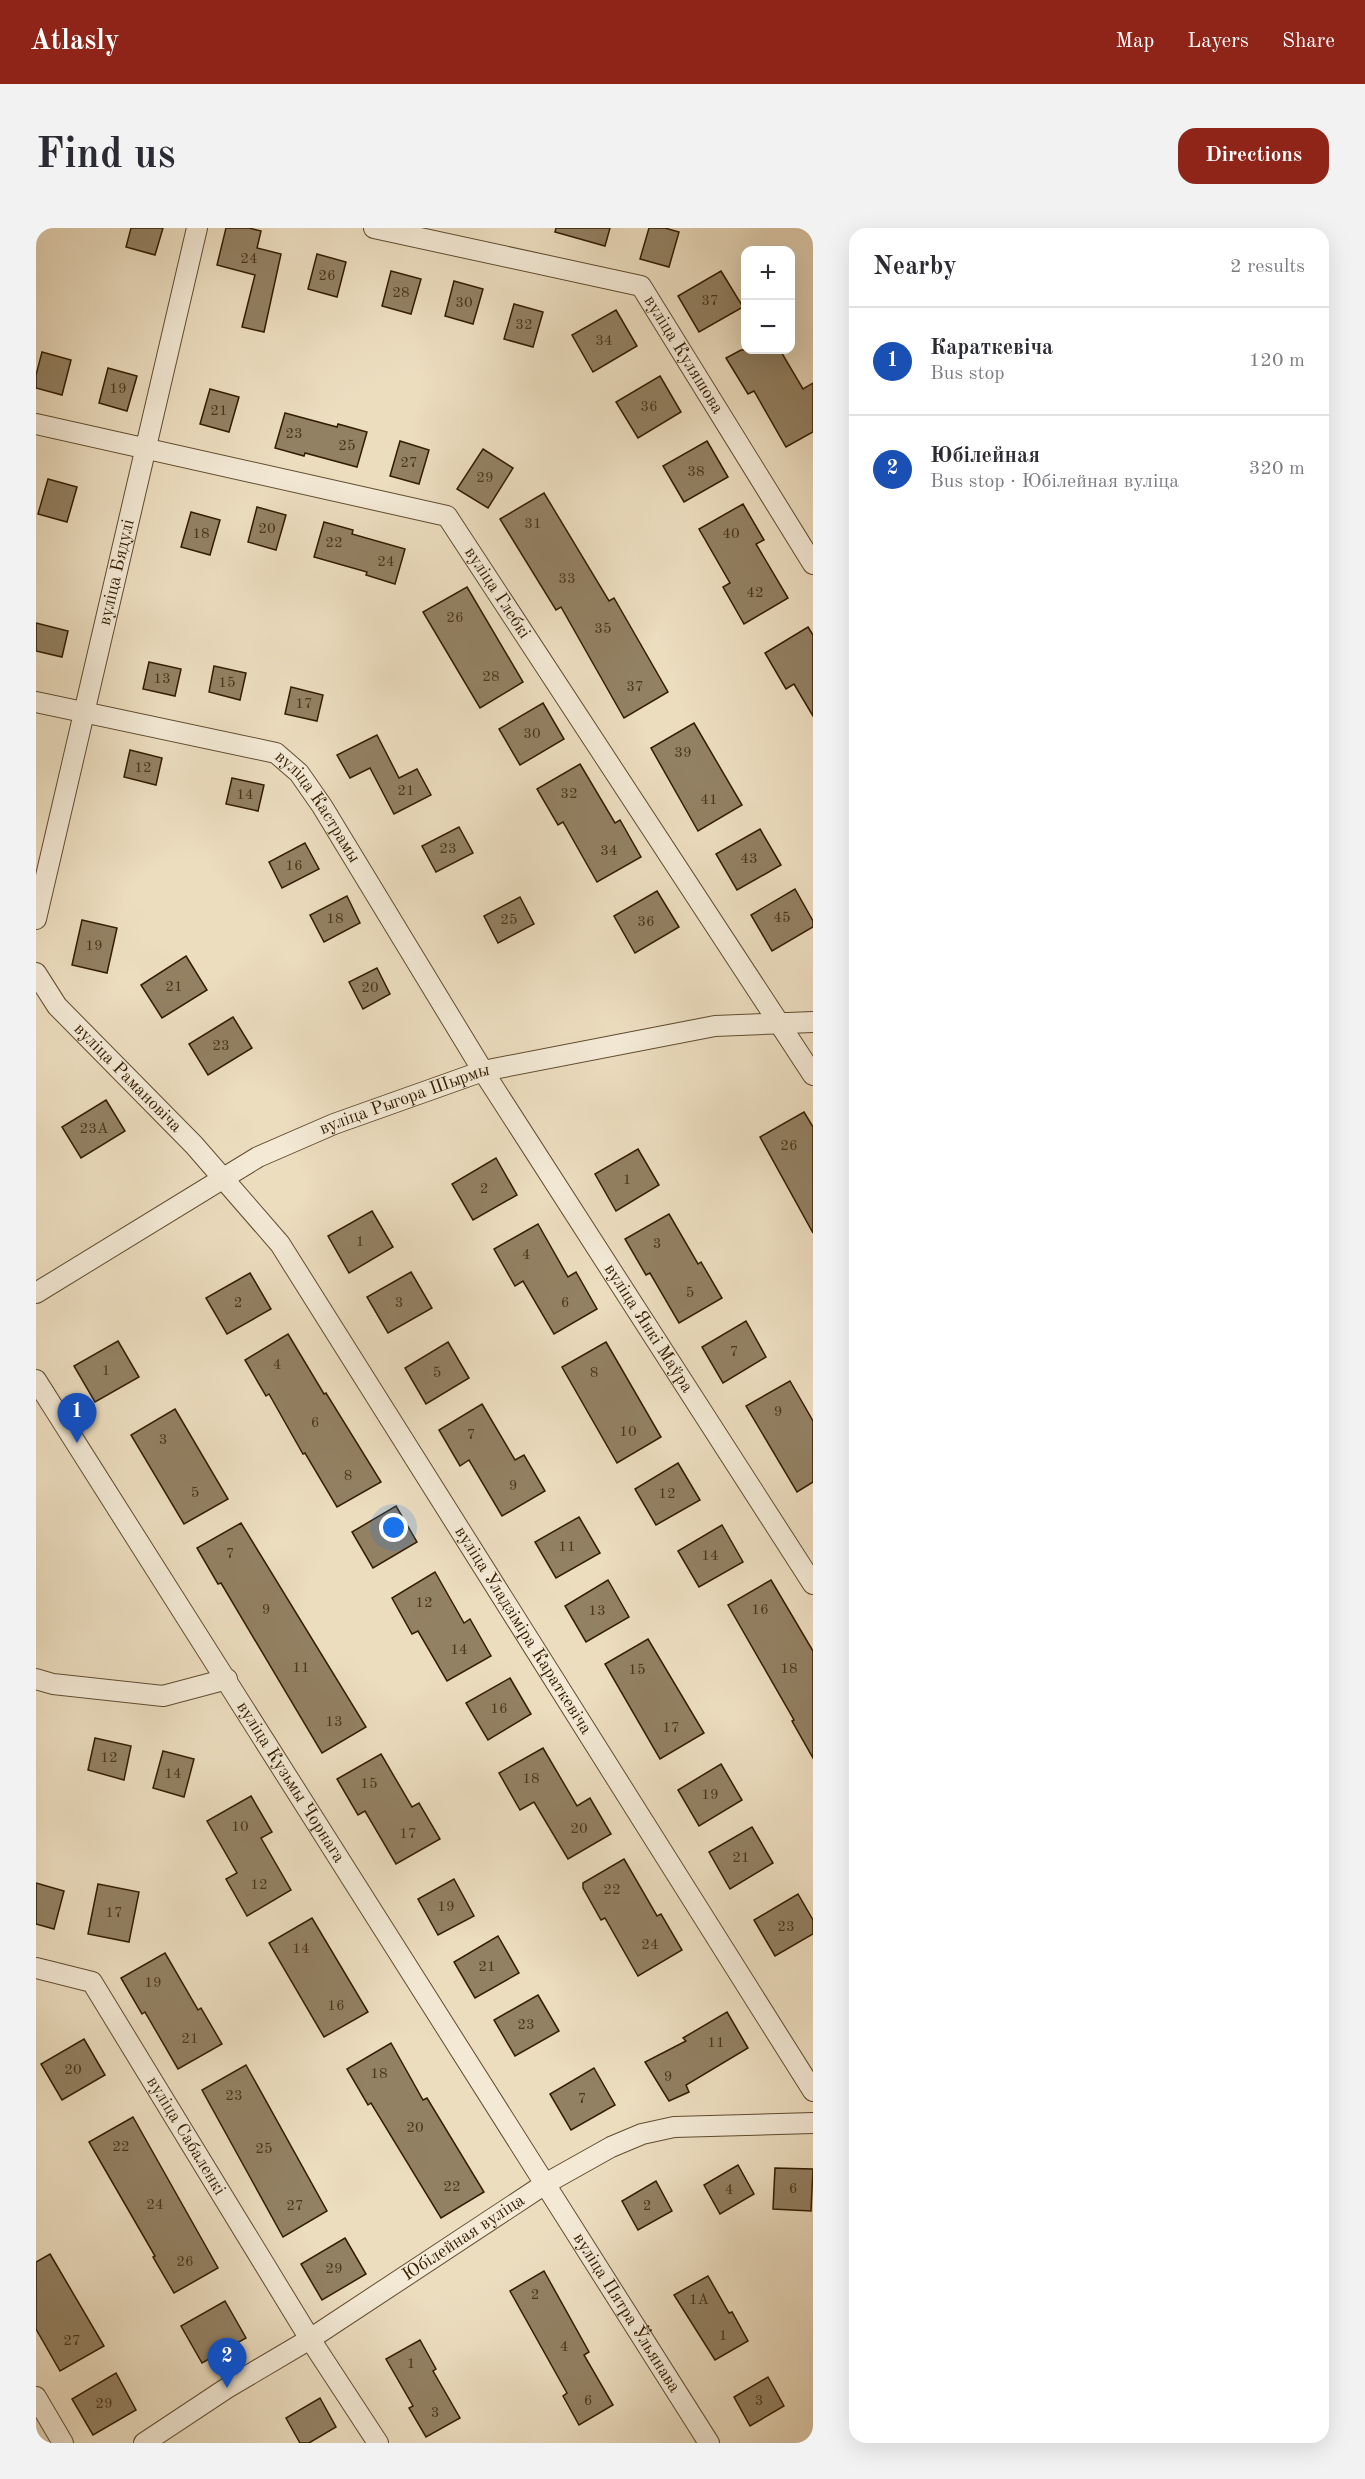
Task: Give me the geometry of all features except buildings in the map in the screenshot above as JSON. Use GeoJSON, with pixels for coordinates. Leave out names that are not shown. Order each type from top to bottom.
{"type":"FeatureCollection","features":[{"type":"Feature","properties":{"kind":"street","name":"вуліца Бядулі"},"geometry":{"type":"LineString","coordinates":[[36,919],[198,228]]}},
{"type":"Feature","properties":{"kind":"street","name":"вуліца Куляшова"},"geometry":{"type":"LineString","coordinates":[[374,228],[641,286],[813,564]]}},
{"type":"Feature","properties":{"kind":"street","name":"вуліца Глебкі"},"geometry":{"type":"LineString","coordinates":[[36,424],[447,516],[813,1075]]}},
{"type":"Feature","properties":{"kind":"street","name":"вуліца Кастрамы"},"geometry":{"type":"LineString","coordinates":[[36,702],[276,753],[298,772],[322,806],[483,1071]]}},
{"type":"Feature","properties":{"kind":"street","name":"вуліца Рамановіча"},"geometry":{"type":"LineString","coordinates":[[36,973],[57,1006],[224,1178]]}},
{"type":"Feature","properties":{"kind":"street","name":"вуліца Рыгора Шырмы"},"geometry":{"type":"LineString","coordinates":[[36,1293],[258,1157],[333,1124],[483,1071],[715,1026],[813,1022]]}},
{"type":"Feature","properties":{"kind":"street","name":"вуліца Янкі Маўра"},"geometry":{"type":"LineString","coordinates":[[483,1071],[813,1584]]}},
{"type":"Feature","properties":{"kind":"street","name":"вуліца Уладзіміра Караткевіча"},"geometry":{"type":"LineString","coordinates":[[224,1178],[280,1244],[813,2091]]}},
{"type":"Feature","properties":{"kind":"street","name":"вуліца Кузьмы Чорнага"},"geometry":{"type":"LineString","coordinates":[[36,1380],[545,2184]]}},
{"type":"Feature","properties":{"kind":"street"},"geometry":{"type":"LineString","coordinates":[[36,1678],[52,1684],[163,1696],[227,1679]]}},
{"type":"Feature","properties":{"kind":"street","name":"вуліца Сабаленкі"},"geometry":{"type":"LineString","coordinates":[[36,1968],[92,1982],[310,2339],[378,2443]]}},
{"type":"Feature","properties":{"kind":"street","name":"Юбілейная вуліца"},"geometry":{"type":"LineString","coordinates":[[144,2443],[227,2388],[310,2339],[545,2184],[611,2147],[642,2134],[674,2127],[813,2123]]}},
{"type":"Feature","properties":{"kind":"street","name":"вуліца Пятра Ўльянава"},"geometry":{"type":"LineString","coordinates":[[545,2184],[709,2443]]}},
{"type":"Feature","properties":{"kind":"street"},"geometry":{"type":"LineString","coordinates":[[36,2397],[63,2443]]}},
{"type":"Feature","properties":{"kind":"place","name":"Караткевіча"},"geometry":{"type":"Point","coordinates":[77,1443]}},
{"type":"Feature","properties":{"kind":"place","name":"Юбілейная"},"geometry":{"type":"Point","coordinates":[227,2388]}}]}
